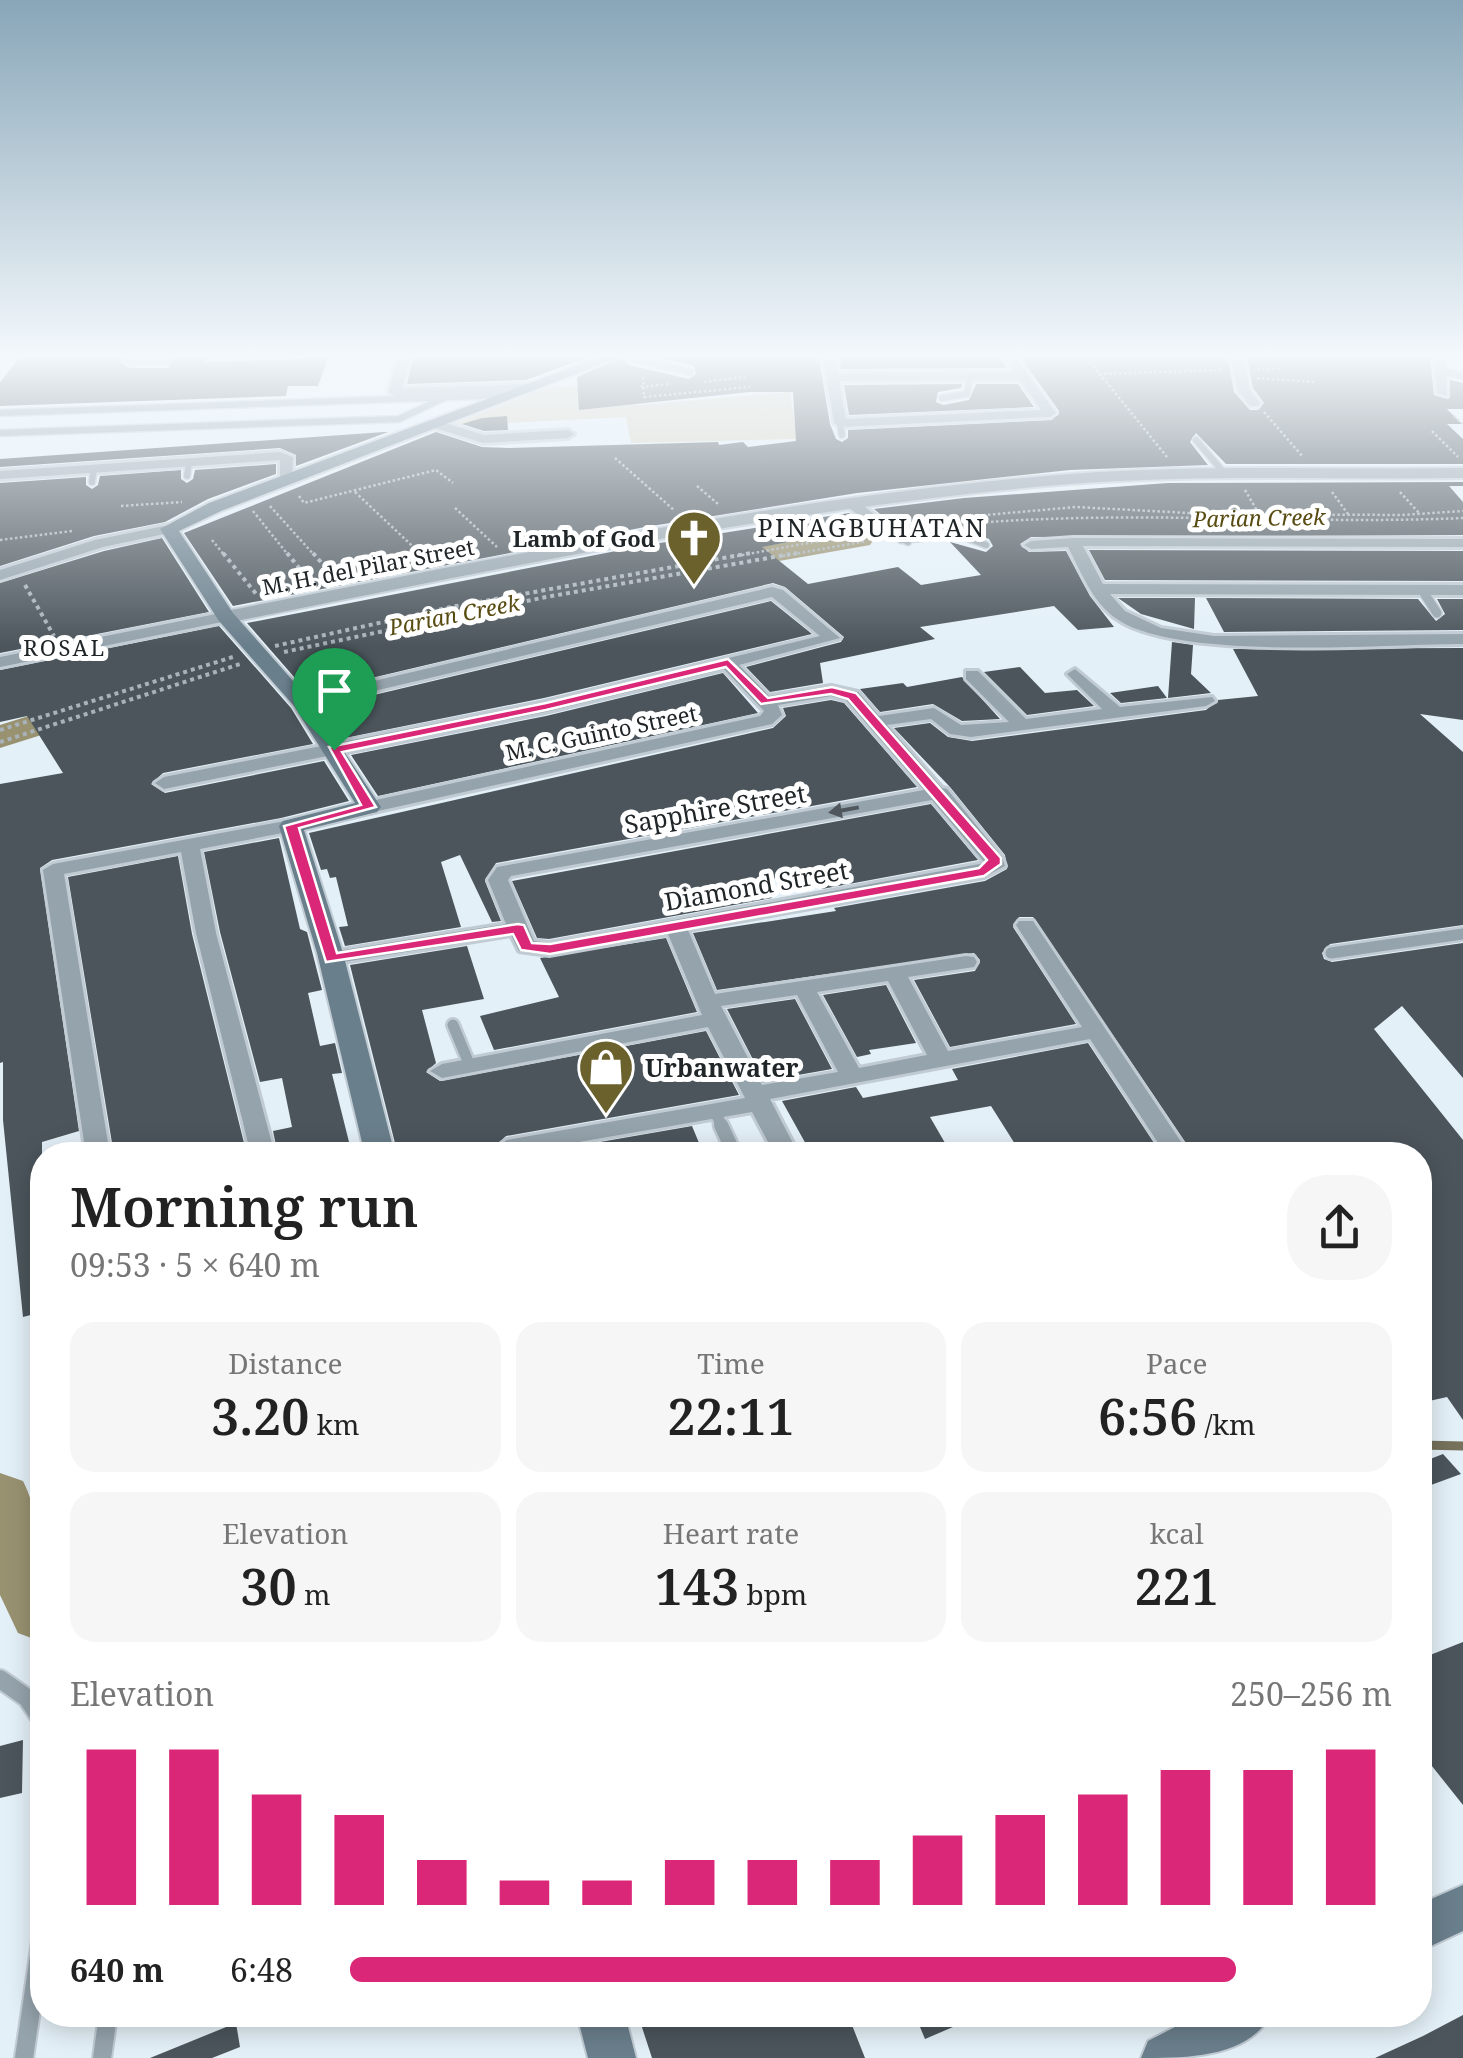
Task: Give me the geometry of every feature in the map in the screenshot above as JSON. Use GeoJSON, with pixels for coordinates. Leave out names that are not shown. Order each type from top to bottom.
{"type":"FeatureCollection","features":[{"type":"Feature","properties":{"kind":"main road"},"geometry":{"type":"LineString","coordinates":[[362,454],[229,502],[169,529],[226,617],[302,703],[369,807],[291,826],[331,958],[377,1142]]}},
{"type":"Feature","properties":{"kind":"main road"},"geometry":{"type":"LineString","coordinates":[[1432,1922],[1463,1907]]}},
{"type":"Feature","properties":{"kind":"main road"},"geometry":{"type":"LineString","coordinates":[[604,2027],[612,2058]]}},
{"type":"Feature","properties":{"kind":"main road"},"geometry":{"type":"LineString","coordinates":[[1164,2058],[1223,2027]]}},
{"type":"Feature","properties":{"kind":"street"},"geometry":{"type":"LineString","coordinates":[[0,475],[188,469],[283,456],[290,483]]}},
{"type":"Feature","properties":{"kind":"street","name":"M. H. del Pilar Street"},"geometry":{"type":"LineString","coordinates":[[0,662],[512,562],[854,504],[1020,483],[1226,474],[1463,473]]}},
{"type":"Feature","properties":{"kind":"street"},"geometry":{"type":"LineString","coordinates":[[854,504],[883,528]]}},
{"type":"Feature","properties":{"kind":"street"},"geometry":{"type":"LineString","coordinates":[[8,572],[100,543],[169,529]]}},
{"type":"Feature","properties":{"kind":"street"},"geometry":{"type":"LineString","coordinates":[[1073,542],[1098,588],[1129,620],[1157,632],[1195,640],[1456,639],[1463,659]]}},
{"type":"Feature","properties":{"kind":"street"},"geometry":{"type":"LineString","coordinates":[[1031,546],[1073,542],[1463,543]]}},
{"type":"Feature","properties":{"kind":"street"},"geometry":{"type":"LineString","coordinates":[[1098,588],[1463,590]]}},
{"type":"Feature","properties":{"kind":"street"},"geometry":{"type":"LineString","coordinates":[[164,783],[546,706],[832,639],[772,592],[302,703]]}},
{"type":"Feature","properties":{"kind":"street"},"geometry":{"type":"LineString","coordinates":[[728,662],[766,702],[815,692],[844,692],[940,792]]}},
{"type":"Feature","properties":{"kind":"street"},"geometry":{"type":"LineString","coordinates":[[1074,674],[1115,712]]}},
{"type":"Feature","properties":{"kind":"street"},"geometry":{"type":"LineString","coordinates":[[972,676],[1022,725]]}},
{"type":"Feature","properties":{"kind":"street"},"geometry":{"type":"LineString","coordinates":[[876,722],[931,713],[963,732],[1206,701]]}},
{"type":"Feature","properties":{"kind":"street","name":"M. C. Guinto Street"},"geometry":{"type":"LineString","coordinates":[[369,807],[766,720],[773,710],[766,702]]}},
{"type":"Feature","properties":{"kind":"street","name":"Diamond Street"},"geometry":{"type":"LineString","coordinates":[[331,958],[522,938],[550,949],[968,874],[994,866],[996,861],[940,792]]}},
{"type":"Feature","properties":{"kind":"street","name":"Sapphire Street"},"geometry":{"type":"LineString","coordinates":[[522,938],[498,880],[504,871],[940,792]]}},
{"type":"Feature","properties":{"kind":"street"},"geometry":{"type":"LineString","coordinates":[[96,1142],[53,870],[291,826]]}},
{"type":"Feature","properties":{"kind":"street"},"geometry":{"type":"LineString","coordinates":[[190,844],[206,932],[259,1142]]}},
{"type":"Feature","properties":{"kind":"street"},"geometry":{"type":"LineString","coordinates":[[1026,925],[1170,1142]]}},
{"type":"Feature","properties":{"kind":"street"},"geometry":{"type":"LineString","coordinates":[[676,927],[711,1011],[780,1142]]}},
{"type":"Feature","properties":{"kind":"street"},"geometry":{"type":"LineString","coordinates":[[442,1070],[804,988],[966,962]]}},
{"type":"Feature","properties":{"kind":"street"},"geometry":{"type":"LineString","coordinates":[[895,973],[942,1061]]}},
{"type":"Feature","properties":{"kind":"street"},"geometry":{"type":"LineString","coordinates":[[804,988],[852,1076]]}},
{"type":"Feature","properties":{"kind":"street"},"geometry":{"type":"LineString","coordinates":[[542,1142],[715,1112],[852,1076],[1097,1031]]}},
{"type":"Feature","properties":{"kind":"lane"},"geometry":{"type":"LineString","coordinates":[[1208,454],[1226,474]]}},
{"type":"Feature","properties":{"kind":"lane"},"geometry":{"type":"LineString","coordinates":[[883,528],[904,541],[966,534],[977,536],[986,545]]}},
{"type":"Feature","properties":{"kind":"lane"},"geometry":{"type":"LineString","coordinates":[[1422,590],[1437,613]]}},
{"type":"Feature","properties":{"kind":"lane"},"geometry":{"type":"LineString","coordinates":[[1331,953],[1463,934]]}},
{"type":"Feature","properties":{"kind":"lane"},"geometry":{"type":"LineString","coordinates":[[453,1025],[470,1066]]}},
{"type":"Feature","properties":{"kind":"lane"},"geometry":{"type":"LineString","coordinates":[[715,1112],[729,1142]]}},
{"type":"Feature","properties":{"kind":"lane"},"geometry":{"type":"LineString","coordinates":[[0,1680],[30,1704]]}},
{"type":"Feature","properties":{"kind":"lane"},"geometry":{"type":"LineString","coordinates":[[24,2058],[30,2017]]}},
{"type":"Feature","properties":{"kind":"lane"},"geometry":{"type":"LineString","coordinates":[[102,2058],[106,2027]]}},
{"type":"Feature","properties":{"kind":"path"},"geometry":{"type":"LineString","coordinates":[[1165,454],[1170,460]]}},
{"type":"Feature","properties":{"kind":"path"},"geometry":{"type":"LineString","coordinates":[[1300,454],[1304,458]]}},
{"type":"Feature","properties":{"kind":"path"},"geometry":{"type":"LineString","coordinates":[[615,458],[679,515]]}},
{"type":"Feature","properties":{"kind":"path"},"geometry":{"type":"LineString","coordinates":[[290,483],[304,503],[436,470],[453,483]]}},
{"type":"Feature","properties":{"kind":"path"},"geometry":{"type":"LineString","coordinates":[[255,492],[333,575]]}},
{"type":"Feature","properties":{"kind":"path"},"geometry":{"type":"LineString","coordinates":[[355,492],[427,560]]}},
{"type":"Feature","properties":{"kind":"path"},"geometry":{"type":"LineString","coordinates":[[120,506],[229,502],[265,521],[320,594]]}},
{"type":"Feature","properties":{"kind":"path"},"geometry":{"type":"LineString","coordinates":[[455,508],[509,558]]}},
{"type":"Feature","properties":{"kind":"path"},"geometry":{"type":"LineString","coordinates":[[961,517],[1076,508],[1208,514],[1402,515],[1463,511]]}},
{"type":"Feature","properties":{"kind":"path"},"geometry":{"type":"LineString","coordinates":[[1,736],[258,652],[451,607],[687,568],[883,528]]}},
{"type":"Feature","properties":{"kind":"path"},"geometry":{"type":"LineString","coordinates":[[212,540],[264,605]]}},
{"type":"Feature","properties":{"kind":"path"},"geometry":{"type":"LineString","coordinates":[[8,572],[60,650]]}},
{"type":"Feature","properties":{"kind":"building"},"geometry":{"type":"Polygon","coordinates":[[[71,454],[191,454],[0,467],[0,459],[71,454]]]}},
{"type":"Feature","properties":{"kind":"building"},"geometry":{"type":"Polygon","coordinates":[[[294,454],[328,454],[296,466],[294,454]]]}},
{"type":"Feature","properties":{"kind":"building"},"geometry":{"type":"Polygon","coordinates":[[[381,454],[1199,454],[1208,465],[1070,470],[857,493],[645,527],[233,606],[184,533],[381,454]]]}},
{"type":"Feature","properties":{"kind":"building"},"geometry":{"type":"Polygon","coordinates":[[[1216,454],[1463,454],[1463,464],[1226,464],[1216,454]]]}},
{"type":"Feature","properties":{"kind":"building"},"geometry":{"type":"Polygon","coordinates":[[[276,464],[276,474],[208,499],[165,522],[94,536],[0,566],[0,483],[86,477],[86,485],[92,489],[98,485],[100,476],[181,470],[181,479],[187,483],[193,479],[195,470],[276,464]]]}},
{"type":"Feature","properties":{"kind":"building"},"geometry":{"type":"Polygon","coordinates":[[[1463,482],[1463,486],[1449,486],[1463,502],[1463,535],[1031,537],[1020,544],[1029,552],[1066,551],[1090,596],[1114,627],[1078,630],[1054,606],[920,627],[935,639],[820,663],[823,683],[770,692],[746,667],[841,642],[844,637],[785,587],[773,583],[308,693],[247,623],[647,545],[849,513],[868,527],[762,547],[808,584],[898,567],[921,585],[981,575],[950,542],[986,552],[993,546],[989,539],[959,527],[938,529],[929,519],[893,525],[874,509],[964,498],[1168,483],[1463,482]]]}},
{"type":"Feature","properties":{"kind":"building"},"geometry":{"type":"Polygon","coordinates":[[[162,538],[209,612],[0,653],[0,583],[162,538]]]}},
{"type":"Feature","properties":{"kind":"building"},"geometry":{"type":"Polygon","coordinates":[[[1089,550],[1463,551],[1463,581],[1105,580],[1089,550]]]}},
{"type":"Feature","properties":{"kind":"building"},"geometry":{"type":"Polygon","coordinates":[[[1118,598],[1195,598],[1194,629],[1141,614],[1118,598]]]}},
{"type":"Feature","properties":{"kind":"building"},"geometry":{"type":"Polygon","coordinates":[[[1206,598],[1418,599],[1436,621],[1445,614],[1437,599],[1463,599],[1463,630],[1224,632],[1206,598]]]}},
{"type":"Feature","properties":{"kind":"building"},"geometry":{"type":"Polygon","coordinates":[[[771,601],[812,634],[544,698],[340,739],[319,708],[771,601]]]}},
{"type":"Feature","properties":{"kind":"building"},"geometry":{"type":"Polygon","coordinates":[[[219,626],[291,708],[313,744],[163,773],[151,784],[165,793],[324,761],[349,801],[281,818],[52,860],[40,868],[79,1131],[30,1142],[30,1315],[23,1317],[3,1120],[3,1062],[0,1063],[0,784],[63,773],[27,716],[0,722],[0,670],[219,626]]]}},
{"type":"Feature","properties":{"kind":"building"},"geometry":{"type":"Polygon","coordinates":[[[1172,642],[1193,645],[1191,674],[1211,693],[1168,698],[1172,642]]]}},
{"type":"Feature","properties":{"kind":"building"},"geometry":{"type":"Polygon","coordinates":[[[1463,648],[1463,720],[1420,714],[1463,752],[1463,925],[1330,944],[1322,953],[1324,959],[1332,962],[1463,943],[1463,1078],[1402,1006],[1374,1029],[1463,1140],[1463,1420],[1447,1397],[1432,1400],[1432,1142],[1185,1142],[1033,917],[1019,917],[1013,927],[1076,1024],[950,1047],[914,980],[975,971],[980,960],[974,953],[717,990],[693,933],[836,911],[834,908],[985,881],[1007,869],[1005,855],[950,787],[894,728],[930,723],[948,737],[972,741],[1206,710],[1218,700],[1258,696],[1233,649],[1463,648]]]}},
{"type":"Feature","properties":{"kind":"building"},"geometry":{"type":"Polygon","coordinates":[[[1020,667],[1045,693],[1077,690],[1094,706],[1027,715],[984,672],[1020,667]]]}},
{"type":"Feature","properties":{"kind":"building"},"geometry":{"type":"Polygon","coordinates":[[[723,673],[758,713],[378,796],[351,755],[546,716],[723,673]]]}},
{"type":"Feature","properties":{"kind":"building"},"geometry":{"type":"Polygon","coordinates":[[[962,677],[1000,719],[962,721],[933,704],[880,712],[860,689],[903,683],[907,687],[962,677]]]}},
{"type":"Feature","properties":{"kind":"building"},"geometry":{"type":"Polygon","coordinates":[[[1158,686],[1167,698],[1121,703],[1110,693],[1158,686]]]}},
{"type":"Feature","properties":{"kind":"building"},"geometry":{"type":"Polygon","coordinates":[[[831,700],[844,703],[917,787],[496,863],[485,881],[501,921],[492,922],[460,855],[441,862],[461,927],[345,946],[339,927],[348,926],[336,877],[330,878],[327,869],[321,870],[309,833],[773,728],[786,716],[783,708],[831,700]]]}},
{"type":"Feature","properties":{"kind":"building"},"geometry":{"type":"Polygon","coordinates":[[[931,804],[978,860],[822,889],[810,871],[763,881],[772,898],[549,939],[537,938],[512,881],[931,804]]]}},
{"type":"Feature","properties":{"kind":"building"},"geometry":{"type":"Polygon","coordinates":[[[279,838],[300,929],[307,932],[322,990],[308,993],[320,1046],[335,1043],[342,1073],[332,1074],[349,1142],[275,1142],[273,1131],[292,1127],[282,1078],[260,1082],[220,932],[204,852],[279,838]]]}},
{"type":"Feature","properties":{"kind":"building"},"geometry":{"type":"Polygon","coordinates":[[[178,856],[192,934],[244,1142],[112,1142],[68,877],[178,856]]]}},
{"type":"Feature","properties":{"kind":"building"},"geometry":{"type":"Polygon","coordinates":[[[666,938],[697,1012],[494,1050],[480,1016],[559,997],[540,958],[666,938]]]}},
{"type":"Feature","properties":{"kind":"building"},"geometry":{"type":"Polygon","coordinates":[[[467,946],[484,999],[422,1010],[436,1063],[426,1072],[440,1081],[706,1031],[739,1095],[506,1136],[500,1142],[395,1142],[350,965],[467,946]]]}},
{"type":"Feature","properties":{"kind":"building"},"geometry":{"type":"Polygon","coordinates":[[[886,985],[916,1043],[869,1050],[871,1054],[857,1057],[823,995],[886,985]]]}},
{"type":"Feature","properties":{"kind":"building"},"geometry":{"type":"Polygon","coordinates":[[[795,999],[832,1069],[764,1081],[727,1009],[795,999]]]}},
{"type":"Feature","properties":{"kind":"building"},"geometry":{"type":"Polygon","coordinates":[[[1088,1043],[1153,1142],[1014,1142],[991,1106],[930,1117],[944,1142],[805,1142],[782,1101],[856,1087],[863,1098],[958,1080],[952,1069],[1088,1043]]]}},
{"type":"Feature","properties":{"kind":"building"},"geometry":{"type":"Polygon","coordinates":[[[692,1126],[699,1142],[600,1142],[692,1126]]]}},
{"type":"Feature","properties":{"kind":"building"},"geometry":{"type":"Polygon","coordinates":[[[1443,1454],[1461,1474],[1432,1485],[1432,1458],[1443,1454]]]}},
{"type":"Feature","properties":{"kind":"building"},"geometry":{"type":"Polygon","coordinates":[[[1463,1642],[1463,1805],[1432,1766],[1432,1654],[1463,1642]]]}},
{"type":"Feature","properties":{"kind":"building"},"geometry":{"type":"Polygon","coordinates":[[[23,1740],[22,1793],[0,1798],[0,1746],[23,1740]]]}},
{"type":"Feature","properties":{"kind":"building"},"geometry":{"type":"Polygon","coordinates":[[[1463,2015],[1463,2058],[1375,2058],[1423,2036],[1463,2015]]]}},
{"type":"Feature","properties":{"kind":"building"},"geometry":{"type":"Polygon","coordinates":[[[226,2027],[237,2027],[240,2047],[212,2058],[150,2058],[226,2027]]]}},
{"type":"Feature","properties":{"kind":"building"},"geometry":{"type":"Polygon","coordinates":[[[642,2027],[853,2027],[865,2058],[652,2058],[642,2027]]]}},
{"type":"Feature","properties":{"kind":"building"},"geometry":{"type":"Polygon","coordinates":[[[920,2027],[953,2027],[925,2039],[920,2027]]]}},
{"type":"Feature","properties":{"kind":"waterway","name":"Parian Creek"},"geometry":{"type":"LineString","coordinates":[[705,565],[859,539]]}},
{"type":"Feature","properties":{"kind":"waterway","name":"Parian Creek"},"geometry":{"type":"LineString","coordinates":[[0,737],[95,706]]}},
{"type":"Feature","properties":{"kind":"waterway"},"geometry":{"type":"LineString","coordinates":[[1432,1445],[1463,1446]]}},
{"type":"Feature","properties":{"kind":"waterway"},"geometry":{"type":"LineString","coordinates":[[0,1499],[2,1527],[30,1587]]}},
{"type":"Feature","properties":{"kind":"place","name":"Lamb of God"},"geometry":{"type":"Point","coordinates":[694,587]}},
{"type":"Feature","properties":{"kind":"place","name":"Urbanwater"},"geometry":{"type":"Point","coordinates":[606,1116]}},
{"type":"Feature","properties":{"kind":"district","name":"PINAGBUHATAN"},"geometry":{"type":"Point","coordinates":[872,527]}},
{"type":"Feature","properties":{"kind":"district","name":"ROSAL"},"geometry":{"type":"Point","coordinates":[65,647]}},
{"type":"Feature","properties":{"kind":"route"},"geometry":{"type":"LineString","coordinates":[[728,662],[766,702],[832,690],[852,696],[940,792],[996,861],[984,871],[550,949],[526,947],[518,928],[331,958],[291,826],[369,807],[334,750],[546,706],[728,662]]}}]}
